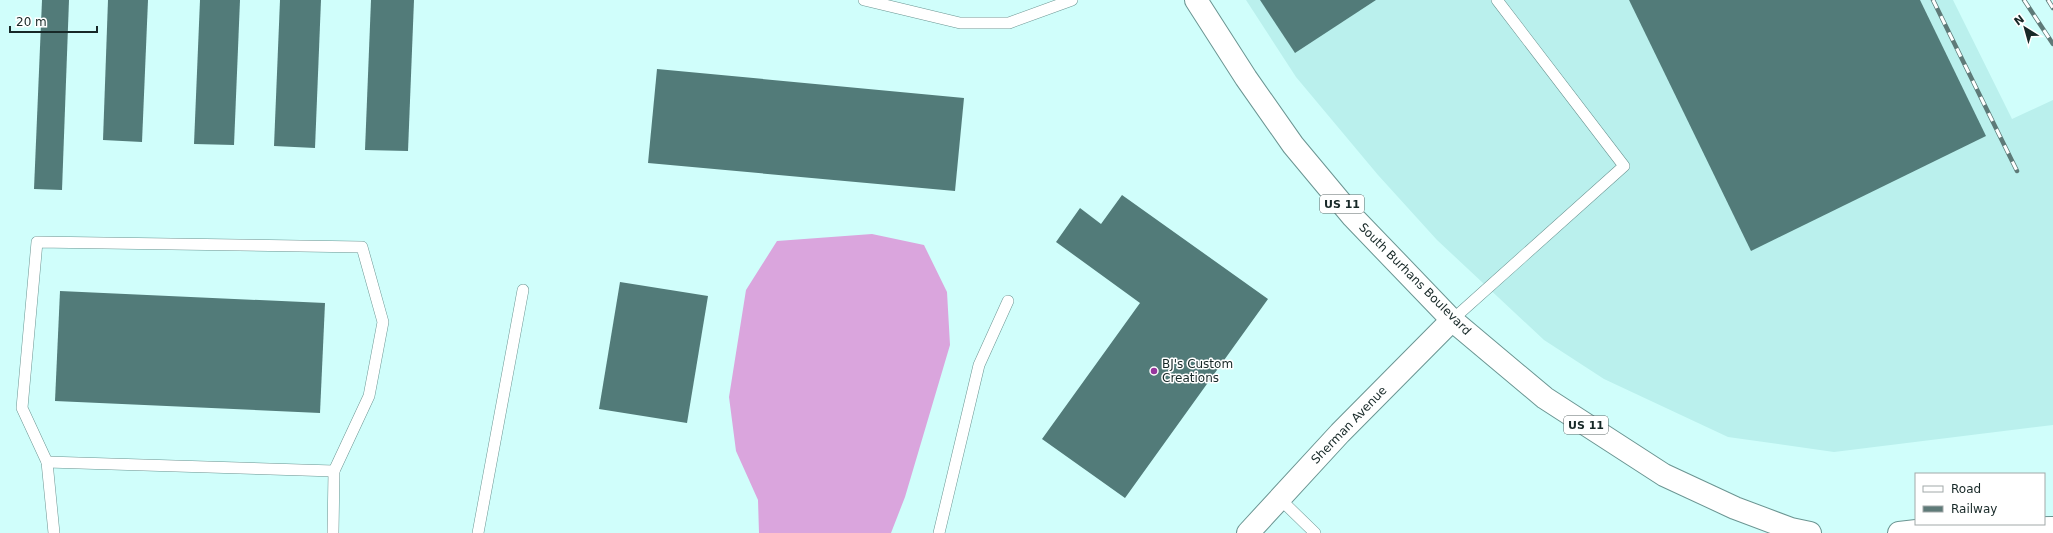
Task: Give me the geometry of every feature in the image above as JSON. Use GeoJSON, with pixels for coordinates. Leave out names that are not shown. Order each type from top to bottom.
{"type":"FeatureCollection","features":[{"type":"Feature","properties":{"kind":"main road","name":"South Burhans Boulevard"},"geometry":{"type":"LineString","coordinates":[[1196,0],[1246,78],[1293,145],[1353,217],[1452,320],[1545,398],[1664,474],[1735,508],[1791,529],[1810,533]]}},
{"type":"Feature","properties":{"kind":"main road","name":"Sherman Avenue"},"geometry":{"type":"LineString","coordinates":[[1248,533],[1340,433],[1452,320]]}},
{"type":"Feature","properties":{"kind":"main road"},"geometry":{"type":"LineString","coordinates":[[1899,533],[1934,528],[2053,528]]}},
{"type":"Feature","properties":{"kind":"lane"},"geometry":{"type":"LineString","coordinates":[[864,0],[960,23],[1009,23],[1072,0]]}},
{"type":"Feature","properties":{"kind":"lane"},"geometry":{"type":"LineString","coordinates":[[1452,320],[1624,166],[1497,0]]}},
{"type":"Feature","properties":{"kind":"lane"},"geometry":{"type":"LineString","coordinates":[[54,533],[47,462],[22,408],[37,242],[362,247],[382,322],[369,396],[334,471],[333,533]]}},
{"type":"Feature","properties":{"kind":"lane"},"geometry":{"type":"LineString","coordinates":[[478,533],[523,290]]}},
{"type":"Feature","properties":{"kind":"lane"},"geometry":{"type":"LineString","coordinates":[[939,533],[978,365],[1008,301]]}},
{"type":"Feature","properties":{"kind":"lane"},"geometry":{"type":"LineString","coordinates":[[47,462],[334,471]]}},
{"type":"Feature","properties":{"kind":"lane"},"geometry":{"type":"LineString","coordinates":[[1279,498],[1315,533]]}},
{"type":"Feature","properties":{"kind":"shaded area"},"geometry":{"type":"Polygon","coordinates":[[[1246,0],[1953,0],[2012,119],[2053,100],[2053,425],[1834,452],[1728,437],[1604,379],[1544,340],[1437,240],[1378,175],[1296,77],[1246,0]]]}},
{"type":"Feature","properties":{"kind":"shaded area"},"geometry":{"type":"Polygon","coordinates":[[[872,234],[924,245],[947,292],[950,345],[905,497],[891,533],[759,533],[758,500],[736,451],[729,397],[746,290],[777,241],[872,234]]]}},
{"type":"Feature","properties":{"kind":"building"},"geometry":{"type":"Polygon","coordinates":[[[42,0],[69,0],[62,190],[34,189],[42,0]]]}},
{"type":"Feature","properties":{"kind":"building"},"geometry":{"type":"Polygon","coordinates":[[[108,0],[148,0],[142,142],[103,140],[108,0]]]}},
{"type":"Feature","properties":{"kind":"building"},"geometry":{"type":"Polygon","coordinates":[[[200,0],[240,0],[234,145],[194,144],[200,0]]]}},
{"type":"Feature","properties":{"kind":"building"},"geometry":{"type":"Polygon","coordinates":[[[280,0],[321,0],[315,148],[274,146],[280,0]]]}},
{"type":"Feature","properties":{"kind":"building"},"geometry":{"type":"Polygon","coordinates":[[[371,0],[414,0],[408,151],[365,150],[371,0]]]}},
{"type":"Feature","properties":{"kind":"building"},"geometry":{"type":"Polygon","coordinates":[[[1260,0],[1376,0],[1295,53],[1260,0]]]}},
{"type":"Feature","properties":{"kind":"building"},"geometry":{"type":"Polygon","coordinates":[[[1629,0],[1920,0],[1986,136],[1751,251],[1629,0]]]}},
{"type":"Feature","properties":{"kind":"building"},"geometry":{"type":"Polygon","coordinates":[[[657,69],[964,98],[955,191],[648,163],[657,69]]]}},
{"type":"Feature","properties":{"kind":"building","name":"BJ's Custom Creations"},"geometry":{"type":"Polygon","coordinates":[[[1122,195],[1268,299],[1125,498],[1042,439],[1140,303],[1056,242],[1080,208],[1101,224],[1122,195]]]}},
{"type":"Feature","properties":{"kind":"building"},"geometry":{"type":"Polygon","coordinates":[[[620,282],[708,296],[687,423],[599,409],[620,282]]]}},
{"type":"Feature","properties":{"kind":"building"},"geometry":{"type":"Polygon","coordinates":[[[60,291],[325,303],[320,413],[55,401],[60,291]]]}},
{"type":"Feature","properties":{"kind":"railway"},"geometry":{"type":"LineString","coordinates":[[1933,0],[2017,171]]}},
{"type":"Feature","properties":{"kind":"railway"},"geometry":{"type":"LineString","coordinates":[[2024,0],[2053,44]]}},
{"type":"Feature","properties":{"kind":"railway"},"geometry":{"type":"LineString","coordinates":[[2048,0],[2053,8]]}},
{"type":"Feature","properties":{"kind":"place","name":"BJ's Custom Creations"},"geometry":{"type":"Point","coordinates":[1154,371]}}]}
